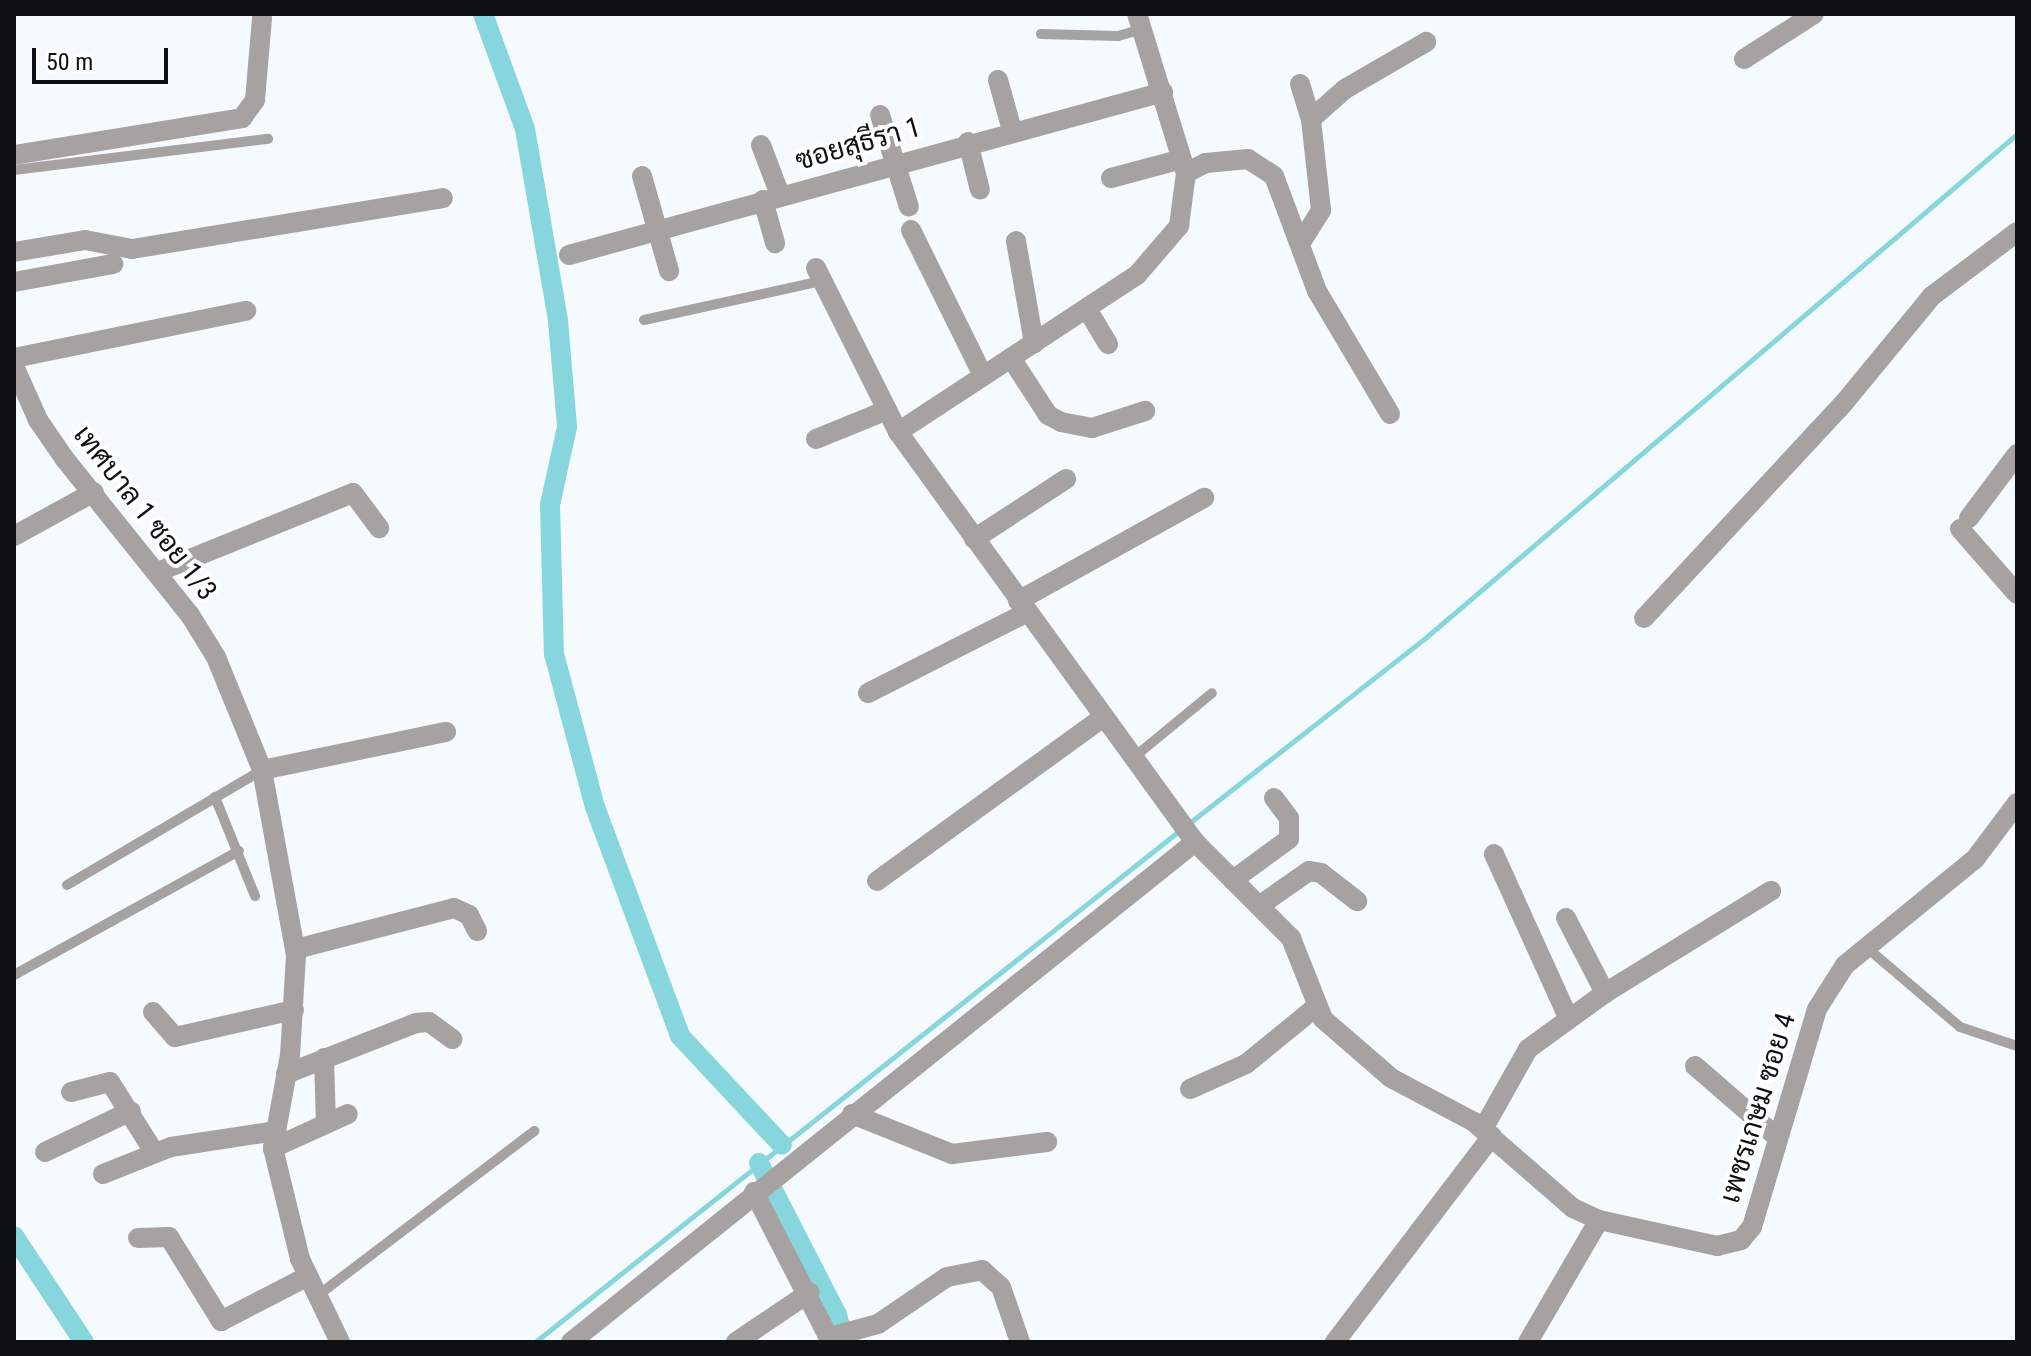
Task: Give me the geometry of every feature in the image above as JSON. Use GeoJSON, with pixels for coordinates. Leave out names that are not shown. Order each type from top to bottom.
{"type":"FeatureCollection","features":[{"type":"Feature","properties":{"kind":"street"},"geometry":{"type":"LineString","coordinates":[[1744,59],[1814,14]]}},
{"type":"Feature","properties":{"kind":"street"},"geometry":{"type":"LineString","coordinates":[[14,155],[242,118],[255,100],[262,18]]}},
{"type":"Feature","properties":{"kind":"street"},"geometry":{"type":"LineString","coordinates":[[898,432],[1087,309],[1159,253],[1179,226],[1184,166],[1140,21]]}},
{"type":"Feature","properties":{"kind":"street"},"geometry":{"type":"LineString","coordinates":[[1311,119],[1345,89],[1426,42]]}},
{"type":"Feature","properties":{"kind":"street"},"geometry":{"type":"LineString","coordinates":[[998,80],[1012,130]]}},
{"type":"Feature","properties":{"kind":"street"},"geometry":{"type":"LineString","coordinates":[[1300,84],[1311,119],[1321,210],[1300,244]]}},
{"type":"Feature","properties":{"kind":"street","name":"ซอยสุธีรา 1"},"geometry":{"type":"LineString","coordinates":[[569,255],[968,142],[1163,92]]}},
{"type":"Feature","properties":{"kind":"street"},"geometry":{"type":"LineString","coordinates":[[880,115],[909,207]]}},
{"type":"Feature","properties":{"kind":"street"},"geometry":{"type":"LineString","coordinates":[[968,142],[980,190]]}},
{"type":"Feature","properties":{"kind":"street"},"geometry":{"type":"LineString","coordinates":[[761,145],[772,198],[775,243]]}},
{"type":"Feature","properties":{"kind":"street"},"geometry":{"type":"LineString","coordinates":[[1111,178],[1230,159],[1263,165],[1283,196],[1317,291],[1390,414]]}},
{"type":"Feature","properties":{"kind":"street"},"geometry":{"type":"LineString","coordinates":[[642,176],[669,271]]}},
{"type":"Feature","properties":{"kind":"street"},"geometry":{"type":"LineString","coordinates":[[14,252],[85,240],[132,249],[443,198]]}},
{"type":"Feature","properties":{"kind":"street"},"geometry":{"type":"LineString","coordinates":[[911,230],[983,376]]}},
{"type":"Feature","properties":{"kind":"street"},"geometry":{"type":"LineString","coordinates":[[1644,618],[1843,404],[1932,296],[2015,236]]}},
{"type":"Feature","properties":{"kind":"street"},"geometry":{"type":"LineString","coordinates":[[1016,241],[1034,343]]}},
{"type":"Feature","properties":{"kind":"street"},"geometry":{"type":"LineString","coordinates":[[14,282],[113,264]]}},
{"type":"Feature","properties":{"kind":"street","name":"เพชรเกษม ซอย 4"},"geometry":{"type":"LineString","coordinates":[[819,275],[898,432],[1101,719],[1177,820],[1300,952],[1317,1006],[1346,1044],[1391,1078],[1488,1132],[1573,1208],[1599,1220],[1730,1246],[1752,1227],[1817,1009],[1865,945],[1975,859],[2017,803]]}},
{"type":"Feature","properties":{"kind":"street"},"geometry":{"type":"LineString","coordinates":[[1087,309],[1108,344]]}},
{"type":"Feature","properties":{"kind":"street"},"geometry":{"type":"LineString","coordinates":[[14,358],[246,311]]}},
{"type":"Feature","properties":{"kind":"street"},"geometry":{"type":"LineString","coordinates":[[1011,358],[1048,415],[1061,422],[1092,428],[1145,411]]}},
{"type":"Feature","properties":{"kind":"street","name":"เทศบาล 1 ซอย 1/3"},"geometry":{"type":"LineString","coordinates":[[14,366],[38,420],[160,571],[216,657],[262,770],[296,949],[294,1010],[274,1139],[308,1276],[340,1342]]}},
{"type":"Feature","properties":{"kind":"street"},"geometry":{"type":"LineString","coordinates":[[816,439],[887,410]]}},
{"type":"Feature","properties":{"kind":"street"},"geometry":{"type":"LineString","coordinates":[[2017,454],[1964,524],[2017,594]]}},
{"type":"Feature","properties":{"kind":"street"},"geometry":{"type":"LineString","coordinates":[[974,539],[1066,479]]}},
{"type":"Feature","properties":{"kind":"street"},"geometry":{"type":"LineString","coordinates":[[14,536],[94,492]]}},
{"type":"Feature","properties":{"kind":"street"},"geometry":{"type":"LineString","coordinates":[[160,571],[353,493],[379,528]]}},
{"type":"Feature","properties":{"kind":"street"},"geometry":{"type":"LineString","coordinates":[[868,693],[1022,607],[1204,498]]}},
{"type":"Feature","properties":{"kind":"street"},"geometry":{"type":"LineString","coordinates":[[877,881],[1101,719]]}},
{"type":"Feature","properties":{"kind":"street"},"geometry":{"type":"LineString","coordinates":[[262,770],[446,732]]}},
{"type":"Feature","properties":{"kind":"street"},"geometry":{"type":"LineString","coordinates":[[1233,880],[1289,839],[1289,818],[1274,798]]}},
{"type":"Feature","properties":{"kind":"street"},"geometry":{"type":"LineString","coordinates":[[571,1342],[1193,840]]}},
{"type":"Feature","properties":{"kind":"street"},"geometry":{"type":"LineString","coordinates":[[1494,854],[1568,1017]]}},
{"type":"Feature","properties":{"kind":"street"},"geometry":{"type":"LineString","coordinates":[[1259,906],[1309,871],[1321,873],[1357,901]]}},
{"type":"Feature","properties":{"kind":"street"},"geometry":{"type":"LineString","coordinates":[[1335,1342],[1488,1132],[1528,1049],[1568,1017],[1771,891]]}},
{"type":"Feature","properties":{"kind":"street"},"geometry":{"type":"LineString","coordinates":[[296,949],[454,908],[469,915],[477,931]]}},
{"type":"Feature","properties":{"kind":"street"},"geometry":{"type":"LineString","coordinates":[[1566,918],[1605,993]]}},
{"type":"Feature","properties":{"kind":"street"},"geometry":{"type":"LineString","coordinates":[[1190,1089],[1246,1064],[1317,1006]]}},
{"type":"Feature","properties":{"kind":"street"},"geometry":{"type":"LineString","coordinates":[[153,1012],[175,1037],[294,1010]]}},
{"type":"Feature","properties":{"kind":"street"},"geometry":{"type":"LineString","coordinates":[[286,1074],[416,1023],[429,1022],[452,1039]]}},
{"type":"Feature","properties":{"kind":"street"},"geometry":{"type":"LineString","coordinates":[[324,1058],[326,1124]]}},
{"type":"Feature","properties":{"kind":"street"},"geometry":{"type":"LineString","coordinates":[[1695,1066],[1778,1138]]}},
{"type":"Feature","properties":{"kind":"street"},"geometry":{"type":"LineString","coordinates":[[71,1092],[110,1082],[154,1152]]}},
{"type":"Feature","properties":{"kind":"street"},"geometry":{"type":"LineString","coordinates":[[45,1152],[131,1111]]}},
{"type":"Feature","properties":{"kind":"street"},"geometry":{"type":"LineString","coordinates":[[103,1174],[154,1152],[274,1139],[326,1124],[348,1114]]}},
{"type":"Feature","properties":{"kind":"street"},"geometry":{"type":"LineString","coordinates":[[852,1114],[952,1154],[1047,1142]]}},
{"type":"Feature","properties":{"kind":"street"},"geometry":{"type":"LineString","coordinates":[[762,1186],[810,1292],[836,1337],[878,1324],[947,1277],[982,1270],[1001,1287],[1020,1342]]}},
{"type":"Feature","properties":{"kind":"street"},"geometry":{"type":"LineString","coordinates":[[1528,1342],[1599,1220]]}},
{"type":"Feature","properties":{"kind":"street"},"geometry":{"type":"LineString","coordinates":[[138,1238],[169,1237],[221,1321],[308,1276]]}},
{"type":"Feature","properties":{"kind":"street"},"geometry":{"type":"LineString","coordinates":[[736,1342],[810,1292]]}},
{"type":"Feature","properties":{"kind":"lane"},"geometry":{"type":"LineString","coordinates":[[1041,34],[1118,36],[1140,21]]}},
{"type":"Feature","properties":{"kind":"lane"},"geometry":{"type":"LineString","coordinates":[[14,170],[268,139]]}},
{"type":"Feature","properties":{"kind":"lane"},"geometry":{"type":"LineString","coordinates":[[644,320],[819,275]]}},
{"type":"Feature","properties":{"kind":"lane"},"geometry":{"type":"LineString","coordinates":[[1131,759],[1212,693]]}},
{"type":"Feature","properties":{"kind":"lane"},"geometry":{"type":"LineString","coordinates":[[67,885],[262,770]]}},
{"type":"Feature","properties":{"kind":"lane"},"geometry":{"type":"LineString","coordinates":[[215,797],[255,896]]}},
{"type":"Feature","properties":{"kind":"lane"},"geometry":{"type":"LineString","coordinates":[[14,975],[239,851]]}},
{"type":"Feature","properties":{"kind":"lane"},"geometry":{"type":"LineString","coordinates":[[1865,945],[1898,980],[1960,1027],[2017,1046]]}},
{"type":"Feature","properties":{"kind":"lane"},"geometry":{"type":"LineString","coordinates":[[317,1296],[534,1131]]}},
{"type":"Feature","properties":{"kind":"waterway"},"geometry":{"type":"LineString","coordinates":[[483,14],[525,129],[558,321],[567,427],[550,505],[554,654],[595,807],[680,1036],[782,1145]]}},
{"type":"Feature","properties":{"kind":"waterway"},"geometry":{"type":"LineString","coordinates":[[1188,824],[1424,639],[2017,134]]}},
{"type":"Feature","properties":{"kind":"waterway"},"geometry":{"type":"LineString","coordinates":[[535,1342],[1180,830]]}},
{"type":"Feature","properties":{"kind":"waterway"},"geometry":{"type":"LineString","coordinates":[[759,1163],[837,1315],[844,1342]]}},
{"type":"Feature","properties":{"kind":"waterway"},"geometry":{"type":"LineString","coordinates":[[14,1236],[84,1342]]}}]}
